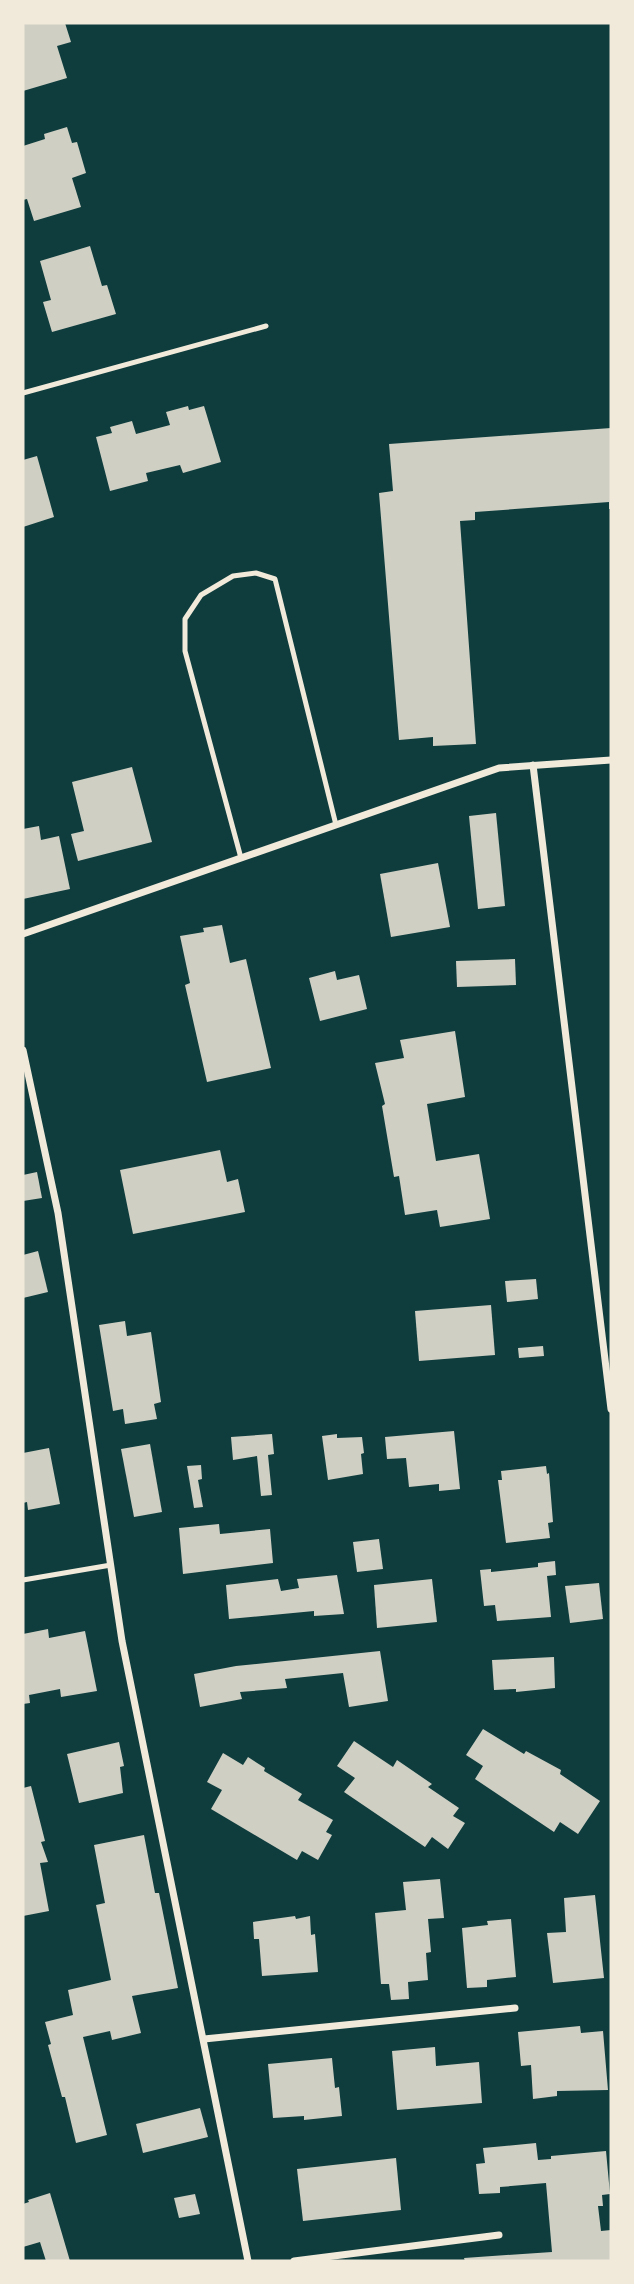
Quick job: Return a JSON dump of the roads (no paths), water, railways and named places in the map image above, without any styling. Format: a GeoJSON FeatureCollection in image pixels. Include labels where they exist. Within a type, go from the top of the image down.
{"type":"FeatureCollection","features":[{"type":"Feature","properties":{"kind":"street"},"geometry":{"type":"LineString","coordinates":[[23,934],[499,768],[611,760]]}},
{"type":"Feature","properties":{"kind":"street"},"geometry":{"type":"LineString","coordinates":[[533,765],[611,1409]]}},
{"type":"Feature","properties":{"kind":"street"},"geometry":{"type":"LineString","coordinates":[[23,1050],[58,1213],[122,1641],[248,2261]]}},
{"type":"Feature","properties":{"kind":"street"},"geometry":{"type":"LineString","coordinates":[[204,2039],[515,2008]]}},
{"type":"Feature","properties":{"kind":"street"},"geometry":{"type":"LineString","coordinates":[[294,2261],[499,2235]]}},
{"type":"Feature","properties":{"kind":"lane"},"geometry":{"type":"LineString","coordinates":[[23,393],[266,326]]}},
{"type":"Feature","properties":{"kind":"lane"},"geometry":{"type":"LineString","coordinates":[[241,858],[185,651],[185,619],[190,611],[201,595],[233,576],[256,573],[275,579],[336,825]]}},
{"type":"Feature","properties":{"kind":"lane"},"geometry":{"type":"LineString","coordinates":[[23,1580],[111,1565]]}}]}
